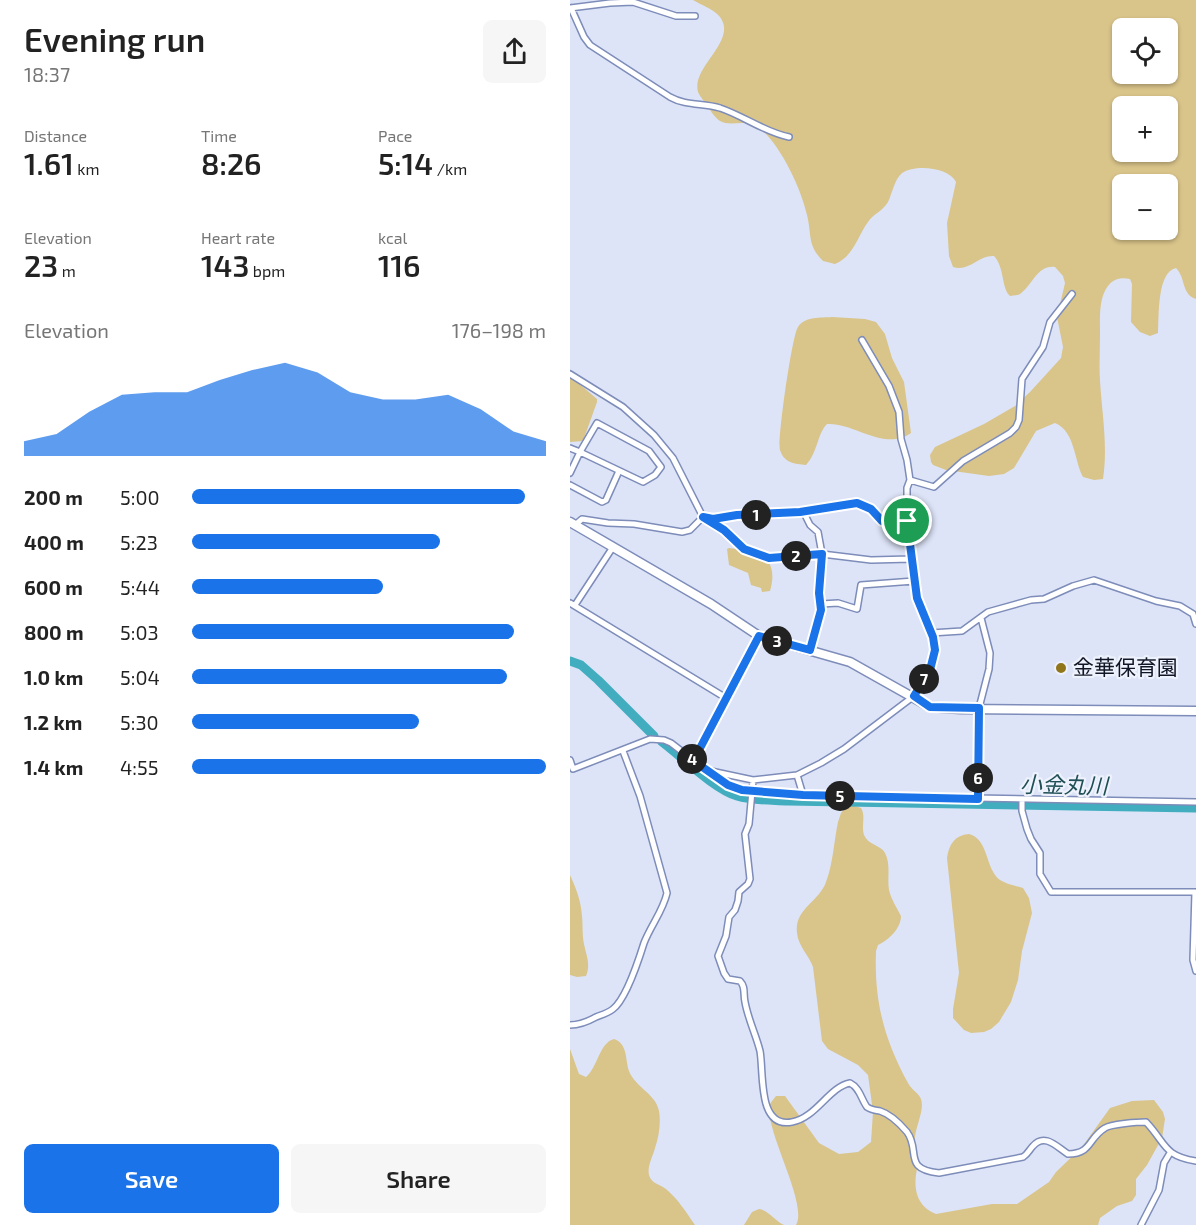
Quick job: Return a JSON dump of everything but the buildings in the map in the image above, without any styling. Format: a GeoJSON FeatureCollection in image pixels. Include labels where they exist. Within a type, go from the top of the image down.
{"type":"FeatureCollection","features":[{"type":"Feature","properties":{"kind":"main road"},"geometry":{"type":"LineString","coordinates":[[572,524],[711,604],[759,636],[850,662],[930,707],[1196,711]]}},
{"type":"Feature","properties":{"kind":"street"},"geometry":{"type":"LineString","coordinates":[[695,16],[676,16],[633,2],[571,8],[590,45],[677,101],[716,107],[766,130],[789,137]]}},
{"type":"Feature","properties":{"kind":"street"},"geometry":{"type":"LineString","coordinates":[[910,480],[934,487],[963,461],[1010,433],[1016,427],[1019,420],[1022,379],[1042,347],[1050,322],[1072,294]]}},
{"type":"Feature","properties":{"kind":"street"},"geometry":{"type":"LineString","coordinates":[[706,770],[753,780],[797,775],[844,750],[914,696],[930,670],[935,650],[932,633],[917,598],[914,581],[907,521],[907,488],[910,480],[902,440],[901,419],[895,400],[862,340]]}},
{"type":"Feature","properties":{"kind":"street"},"geometry":{"type":"LineString","coordinates":[[570,374],[623,407],[654,435],[673,458],[703,517],[724,530],[744,549],[769,558],[822,554],[871,560],[911,559]]}},
{"type":"Feature","properties":{"kind":"street"},"geometry":{"type":"LineString","coordinates":[[570,448],[580,452],[643,482],[655,475],[661,467],[649,451],[597,423],[580,452],[570,472]]}},
{"type":"Feature","properties":{"kind":"street"},"geometry":{"type":"LineString","coordinates":[[570,485],[602,502],[606,500],[619,471]]}},
{"type":"Feature","properties":{"kind":"street"},"geometry":{"type":"LineString","coordinates":[[703,517],[713,519],[737,515],[803,511],[857,503],[871,509],[887,523],[907,521]]}},
{"type":"Feature","properties":{"kind":"street"},"geometry":{"type":"LineString","coordinates":[[803,511],[810,525],[818,532],[822,554],[819,593],[821,604],[810,650]]}},
{"type":"Feature","properties":{"kind":"street"},"geometry":{"type":"LineString","coordinates":[[572,524],[582,519],[682,532],[690,530],[703,517]]}},
{"type":"Feature","properties":{"kind":"street"},"geometry":{"type":"LineString","coordinates":[[613,547],[572,604],[726,698]]}},
{"type":"Feature","properties":{"kind":"street"},"geometry":{"type":"LineString","coordinates":[[932,633],[962,631],[988,612],[1031,600],[1044,599],[1073,586],[1094,580],[1156,601],[1180,606],[1193,614],[1196,624]]}},
{"type":"Feature","properties":{"kind":"street"},"geometry":{"type":"LineString","coordinates":[[821,604],[838,603],[857,609],[861,585],[914,581]]}},
{"type":"Feature","properties":{"kind":"street"},"geometry":{"type":"LineString","coordinates":[[978,799],[979,708],[989,669],[990,653],[981,618]]}},
{"type":"Feature","properties":{"kind":"street"},"geometry":{"type":"LineString","coordinates":[[691,759],[698,752],[759,636]]}},
{"type":"Feature","properties":{"kind":"street"},"geometry":{"type":"LineString","coordinates":[[570,760],[572,770],[650,740],[664,740],[728,785],[752,791],[803,795],[1196,802]]}},
{"type":"Feature","properties":{"kind":"street"},"geometry":{"type":"LineString","coordinates":[[570,1025],[581,1025],[613,1009],[621,1000],[656,917],[664,905],[667,893],[640,796],[623,751]]}},
{"type":"Feature","properties":{"kind":"street"},"geometry":{"type":"LineString","coordinates":[[797,775],[803,795]]}},
{"type":"Feature","properties":{"kind":"street"},"geometry":{"type":"LineString","coordinates":[[753,780],[749,824],[745,834],[750,879],[748,884],[739,891],[738,902],[729,917],[726,936],[718,956],[728,979],[740,981],[744,986],[744,999],[761,1060],[766,1104],[772,1116],[781,1122],[801,1119],[816,1110],[839,1088],[850,1083],[862,1096],[867,1107],[888,1115],[908,1133],[912,1154],[921,1169],[939,1173],[1023,1157],[1035,1143],[1043,1140],[1056,1145],[1068,1154],[1076,1154],[1089,1146],[1100,1131],[1107,1126],[1140,1122],[1146,1122],[1170,1153],[1196,1161]]}},
{"type":"Feature","properties":{"kind":"street"},"geometry":{"type":"LineString","coordinates":[[1022,800],[1022,811],[1031,840],[1040,853],[1040,874],[1051,892],[1196,892],[1192,960],[1196,971]]}},
{"type":"Feature","properties":{"kind":"street"},"geometry":{"type":"LineString","coordinates":[[1141,1225],[1159,1190],[1164,1163],[1170,1153]]}},
{"type":"Feature","properties":{"kind":"shaded area"},"geometry":{"type":"Polygon","coordinates":[[[693,0],[1196,0],[1196,299],[1191,297],[1186,290],[1176,268],[1170,271],[1165,277],[1160,296],[1158,333],[1150,336],[1140,332],[1131,322],[1132,284],[1130,279],[1117,279],[1106,289],[1101,303],[1100,318],[1100,375],[1105,442],[1103,479],[1094,480],[1083,477],[1067,432],[1055,423],[1036,431],[1014,468],[1004,474],[989,476],[946,470],[933,465],[930,455],[935,447],[984,424],[1015,406],[1061,358],[1063,347],[1057,317],[1065,283],[1063,276],[1055,267],[1049,267],[1039,272],[1020,294],[1010,296],[1005,288],[1000,266],[994,256],[988,256],[964,267],[953,267],[949,256],[947,223],[956,182],[946,173],[931,168],[915,168],[902,173],[895,183],[888,202],[870,219],[847,256],[835,264],[823,261],[814,250],[800,194],[777,148],[763,131],[751,124],[720,121],[698,92],[701,73],[723,35],[724,26],[720,17],[711,9],[693,0]]]}},
{"type":"Feature","properties":{"kind":"shaded area"},"geometry":{"type":"Polygon","coordinates":[[[832,317],[876,322],[885,334],[892,358],[904,382],[911,433],[901,438],[880,438],[848,427],[827,424],[806,465],[794,463],[784,458],[780,450],[780,442],[795,334],[801,323],[805,321],[832,317]]]}},
{"type":"Feature","properties":{"kind":"shaded area"},"geometry":{"type":"Polygon","coordinates":[[[570,376],[597,399],[583,441],[570,442],[570,376]]]}},
{"type":"Feature","properties":{"kind":"shaded area"},"geometry":{"type":"Polygon","coordinates":[[[727,549],[768,561],[772,576],[770,591],[762,592],[761,588],[751,585],[748,573],[729,565],[727,549]]]}},
{"type":"Feature","properties":{"kind":"shaded area"},"geometry":{"type":"Polygon","coordinates":[[[849,804],[861,808],[864,835],[868,841],[885,853],[888,862],[889,890],[901,916],[894,933],[878,945],[876,951],[877,987],[882,1019],[893,1051],[908,1083],[922,1101],[915,1141],[916,1189],[920,1201],[929,1211],[936,1214],[992,1204],[1017,1204],[1049,1182],[1082,1147],[1110,1108],[1132,1101],[1154,1100],[1165,1119],[1162,1138],[1136,1179],[1136,1195],[1132,1201],[1117,1206],[1100,1218],[1098,1225],[796,1225],[797,1202],[770,1120],[769,1106],[776,1096],[785,1096],[819,1143],[839,1154],[858,1152],[871,1142],[873,1112],[868,1075],[858,1065],[828,1049],[822,1041],[813,967],[799,942],[797,933],[799,918],[823,889],[826,882],[838,822],[841,813],[849,804]]]}},
{"type":"Feature","properties":{"kind":"shaded area"},"geometry":{"type":"Polygon","coordinates":[[[969,834],[980,842],[995,875],[1000,880],[1023,888],[1029,898],[1032,913],[1011,1002],[999,1022],[991,1029],[971,1033],[964,1030],[953,1018],[959,973],[947,858],[949,848],[954,841],[960,836],[969,834]]]}},
{"type":"Feature","properties":{"kind":"shaded area"},"geometry":{"type":"Polygon","coordinates":[[[570,875],[581,910],[583,941],[588,964],[586,976],[570,975],[570,875]]]}},
{"type":"Feature","properties":{"kind":"shaded area"},"geometry":{"type":"Polygon","coordinates":[[[614,1039],[624,1048],[632,1077],[654,1100],[659,1111],[659,1129],[650,1161],[650,1178],[674,1197],[695,1225],[570,1225],[570,1049],[579,1074],[586,1077],[605,1045],[614,1039]]]}},
{"type":"Feature","properties":{"kind":"shaded area"},"geometry":{"type":"Polygon","coordinates":[[[759,1209],[784,1225],[744,1225],[752,1212],[759,1209]]]}},
{"type":"Feature","properties":{"kind":"waterway","name":"小金丸川"},"geometry":{"type":"LineString","coordinates":[[570,661],[581,665],[598,680],[654,736]]}},
{"type":"Feature","properties":{"kind":"waterway","name":"小金丸川"},"geometry":{"type":"LineString","coordinates":[[662,742],[718,787],[749,799],[1196,808]]}},
{"type":"Feature","properties":{"kind":"place","name":"金華保育園"},"geometry":{"type":"Point","coordinates":[1061,668]}},
{"type":"Feature","properties":{"kind":"route"},"geometry":{"type":"LineString","coordinates":[[857,503],[871,509],[887,523],[907,521],[917,598],[933,637],[935,650],[930,670],[914,696],[930,707],[979,708],[978,799],[803,795],[742,790],[716,778],[691,759],[698,752],[759,636],[810,650],[821,610],[819,593],[822,554],[769,558],[744,549],[724,530],[703,517],[713,519],[737,515],[800,512],[857,503]]}}]}
